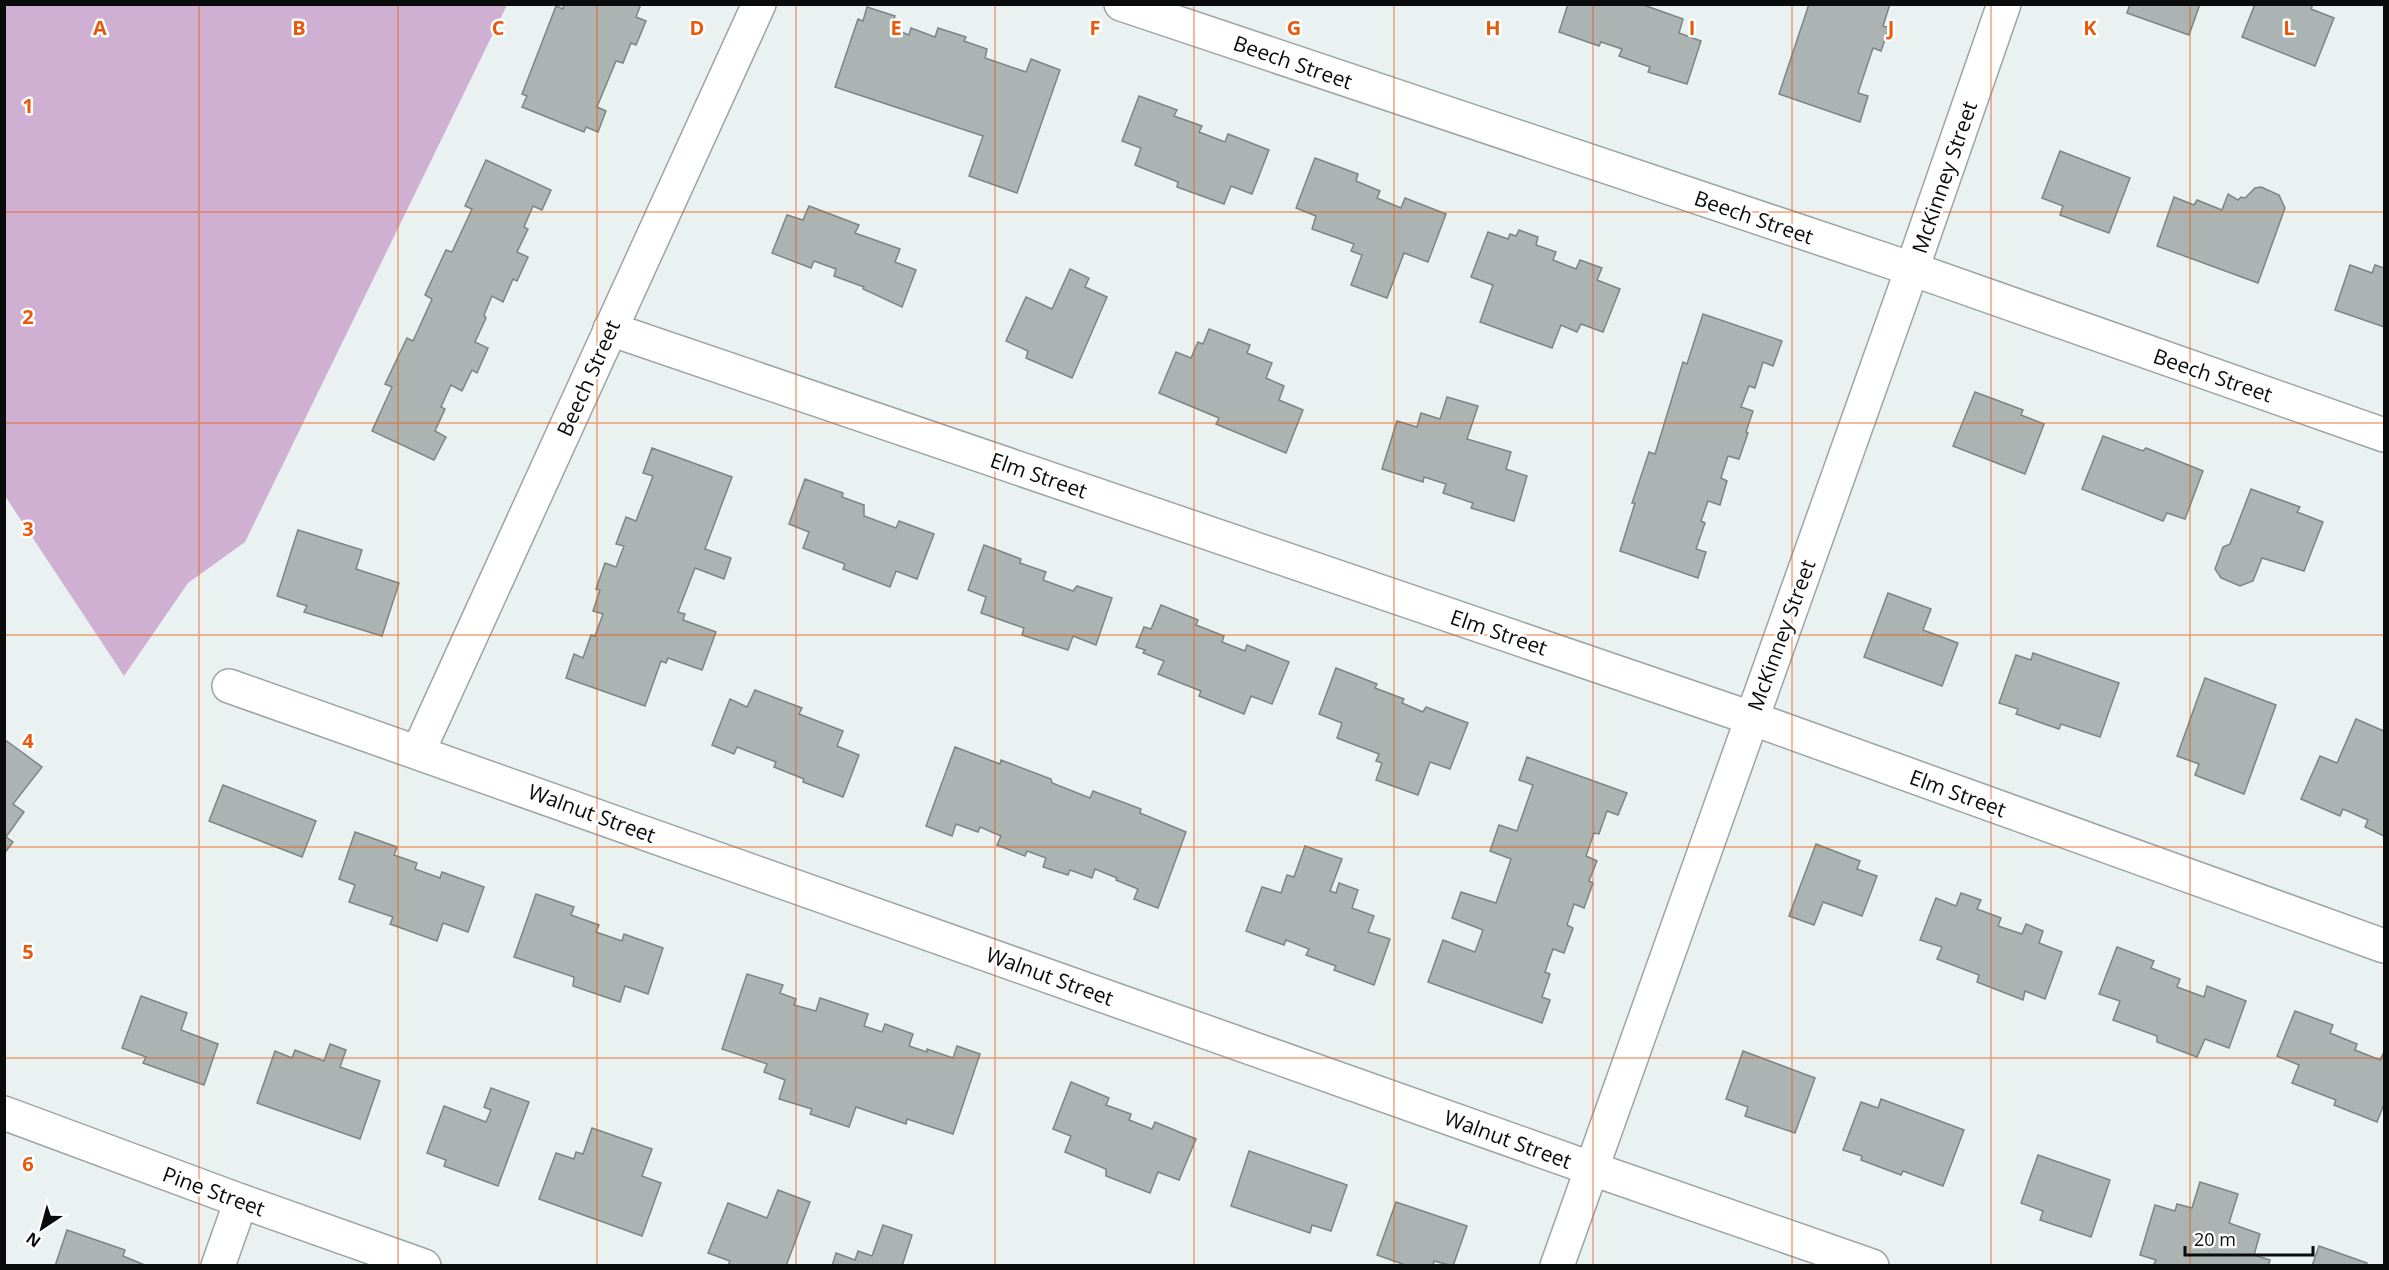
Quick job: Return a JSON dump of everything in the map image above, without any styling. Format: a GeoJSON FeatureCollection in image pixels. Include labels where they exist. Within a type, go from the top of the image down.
{"type":"FeatureCollection","features":[{"type":"Feature","properties":{"kind":"street","name":"Beech Street"},"geometry":{"type":"LineString","coordinates":[[418,752],[759,4]]}},
{"type":"Feature","properties":{"kind":"street","name":"Beech Street"},"geometry":{"type":"LineString","coordinates":[[1121,4],[1912,269],[2385,435]]}},
{"type":"Feature","properties":{"kind":"street","name":"McKinney Street"},"geometry":{"type":"LineString","coordinates":[[1557,1266],[2004,4]]}},
{"type":"Feature","properties":{"kind":"street","name":"Elm Street"},"geometry":{"type":"LineString","coordinates":[[610,329],[1751,718],[2385,945]]}},
{"type":"Feature","properties":{"kind":"street","name":"Walnut Street"},"geometry":{"type":"LineString","coordinates":[[229,686],[1872,1266]]}},
{"type":"Feature","properties":{"kind":"street","name":"Pine Street"},"geometry":{"type":"LineString","coordinates":[[4,1113],[424,1266]]}},
{"type":"Feature","properties":{"kind":"street"},"geometry":{"type":"LineString","coordinates":[[218,1266],[242,1201]]}},
{"type":"Feature","properties":{"kind":"shaded area"},"geometry":{"type":"Polygon","coordinates":[[[4,5],[507,5],[245,542],[188,583],[124,676],[5,496],[4,5]]]}},
{"type":"Feature","properties":{"kind":"building"},"geometry":{"type":"Polygon","coordinates":[[[564,4],[641,4],[636,17],[646,21],[636,45],[631,43],[623,63],[616,61],[597,107],[606,111],[598,132],[586,127],[584,132],[522,107],[527,96],[522,94],[556,6],[563,9],[564,4]]]}},
{"type":"Feature","properties":{"kind":"building"},"geometry":{"type":"Polygon","coordinates":[[[1568,4],[1641,4],[1683,19],[1679,33],[1701,41],[1687,84],[1648,72],[1650,67],[1619,56],[1622,49],[1601,42],[1599,46],[1559,32],[1568,4]]]}},
{"type":"Feature","properties":{"kind":"building"},"geometry":{"type":"Polygon","coordinates":[[[1809,4],[1890,4],[1883,26],[1889,28],[1881,51],[1873,48],[1858,93],[1868,96],[1860,122],[1779,94],[1809,4]]]}},
{"type":"Feature","properties":{"kind":"building"},"geometry":{"type":"Polygon","coordinates":[[[2130,4],[2200,4],[2189,35],[2127,13],[2130,4]]]}},
{"type":"Feature","properties":{"kind":"building"},"geometry":{"type":"Polygon","coordinates":[[[2255,4],[2313,4],[2311,9],[2334,18],[2315,66],[2242,37],[2255,4]]]}},
{"type":"Feature","properties":{"kind":"building"},"geometry":{"type":"Polygon","coordinates":[[[867,7],[895,16],[891,28],[909,35],[911,28],[935,37],[938,28],[966,37],[964,41],[987,49],[985,58],[1026,72],[1031,59],[1060,70],[1017,193],[969,176],[983,136],[835,87],[858,19],[863,21],[867,7]]]}},
{"type":"Feature","properties":{"kind":"building"},"geometry":{"type":"Polygon","coordinates":[[[1139,96],[1177,110],[1174,116],[1202,126],[1199,132],[1225,142],[1228,134],[1269,150],[1252,194],[1231,186],[1224,204],[1177,187],[1178,182],[1135,165],[1141,148],[1122,141],[1139,96]]]}},
{"type":"Feature","properties":{"kind":"building"},"geometry":{"type":"Polygon","coordinates":[[[2060,151],[2130,178],[2109,233],[2060,215],[2063,206],[2042,198],[2060,151]]]}},
{"type":"Feature","properties":{"kind":"building"},"geometry":{"type":"Polygon","coordinates":[[[1315,158],[1358,174],[1356,181],[1380,191],[1377,198],[1401,208],[1405,198],[1446,214],[1428,262],[1404,253],[1387,298],[1351,285],[1362,255],[1351,251],[1354,244],[1312,229],[1316,216],[1296,208],[1315,158]]]}},
{"type":"Feature","properties":{"kind":"building"},"geometry":{"type":"Polygon","coordinates":[[[486,160],[551,190],[542,210],[533,206],[524,227],[528,229],[517,252],[528,257],[517,281],[513,279],[503,302],[492,296],[484,315],[486,318],[475,342],[488,348],[477,373],[472,370],[462,391],[451,385],[441,407],[445,409],[435,431],[446,437],[434,460],[372,431],[392,387],[385,384],[407,338],[413,341],[432,299],[425,295],[446,250],[452,252],[472,209],[465,206],[486,160]]]}},
{"type":"Feature","properties":{"kind":"building"},"geometry":{"type":"Polygon","coordinates":[[[2261,187],[2279,195],[2285,208],[2258,283],[2157,246],[2174,197],[2194,205],[2197,200],[2222,210],[2228,194],[2238,200],[2241,197],[2245,198],[2255,188],[2261,187]]]}},
{"type":"Feature","properties":{"kind":"building"},"geometry":{"type":"Polygon","coordinates":[[[809,206],[859,225],[855,233],[900,249],[895,262],[916,270],[902,307],[863,289],[864,287],[834,276],[836,269],[814,261],[811,268],[772,253],[787,215],[803,220],[809,206]]]}},
{"type":"Feature","properties":{"kind":"building"},"geometry":{"type":"Polygon","coordinates":[[[1519,230],[1538,237],[1536,245],[1556,252],[1553,260],[1576,269],[1580,260],[1602,268],[1597,280],[1620,289],[1603,332],[1581,324],[1577,332],[1561,325],[1552,348],[1480,322],[1493,285],[1471,277],[1488,232],[1508,239],[1510,234],[1516,236],[1519,230]]]}},
{"type":"Feature","properties":{"kind":"building"},"geometry":{"type":"Polygon","coordinates":[[[2350,265],[2372,273],[2375,265],[2384,268],[2384,327],[2335,310],[2350,265]]]}},
{"type":"Feature","properties":{"kind":"building"},"geometry":{"type":"Polygon","coordinates":[[[1070,269],[1089,278],[1085,287],[1107,297],[1072,378],[1026,358],[1028,351],[1006,341],[1026,297],[1052,309],[1070,269]]]}},
{"type":"Feature","properties":{"kind":"building"},"geometry":{"type":"Polygon","coordinates":[[[1703,314],[1782,341],[1773,366],[1763,362],[1755,388],[1749,386],[1741,407],[1753,411],[1746,432],[1748,433],[1739,459],[1728,456],[1721,478],[1727,481],[1720,505],[1708,501],[1701,521],[1705,523],[1696,549],[1706,552],[1698,578],[1620,551],[1635,503],[1632,503],[1649,452],[1655,454],[1683,362],[1687,364],[1703,314]]]}},
{"type":"Feature","properties":{"kind":"building"},"geometry":{"type":"Polygon","coordinates":[[[1209,329],[1250,345],[1247,353],[1272,363],[1266,378],[1284,386],[1279,400],[1303,410],[1286,453],[1216,424],[1219,418],[1159,393],[1176,352],[1191,358],[1198,342],[1203,344],[1209,329]]]}},
{"type":"Feature","properties":{"kind":"building"},"geometry":{"type":"Polygon","coordinates":[[[1975,392],[2023,410],[2021,415],[2044,424],[2025,474],[1953,446],[1975,392]]]}},
{"type":"Feature","properties":{"kind":"building"},"geometry":{"type":"Polygon","coordinates":[[[1447,397],[1478,406],[1467,439],[1511,452],[1506,469],[1527,476],[1514,521],[1471,508],[1473,503],[1443,493],[1446,484],[1424,477],[1423,482],[1382,469],[1397,421],[1417,427],[1421,413],[1440,419],[1447,397]]]}},
{"type":"Feature","properties":{"kind":"building"},"geometry":{"type":"Polygon","coordinates":[[[2103,436],[2143,451],[2146,448],[2203,471],[2185,519],[2167,513],[2163,521],[2082,489],[2103,436]]]}},
{"type":"Feature","properties":{"kind":"building"},"geometry":{"type":"Polygon","coordinates":[[[652,448],[732,477],[705,549],[731,558],[724,579],[695,568],[678,612],[685,614],[683,620],[716,632],[702,670],[668,658],[666,663],[661,661],[645,706],[566,678],[574,654],[583,658],[591,635],[595,636],[603,614],[593,611],[600,590],[596,589],[605,563],[616,567],[624,546],[616,544],[626,517],[636,521],[653,476],[643,473],[652,448]]]}},
{"type":"Feature","properties":{"kind":"building"},"geometry":{"type":"Polygon","coordinates":[[[805,479],[843,493],[842,497],[864,505],[864,516],[896,528],[899,521],[934,534],[917,579],[896,571],[890,587],[843,569],[845,564],[803,548],[809,532],[789,524],[805,479]]]}},
{"type":"Feature","properties":{"kind":"building"},"geometry":{"type":"Polygon","coordinates":[[[2251,489],[2300,507],[2297,512],[2323,522],[2304,571],[2262,558],[2253,581],[2240,586],[2221,578],[2215,569],[2223,547],[2230,544],[2251,489]]]}},
{"type":"Feature","properties":{"kind":"building"},"geometry":{"type":"Polygon","coordinates":[[[298,530],[362,550],[356,569],[399,583],[382,636],[304,612],[307,606],[277,596],[298,530]]]}},
{"type":"Feature","properties":{"kind":"building"},"geometry":{"type":"Polygon","coordinates":[[[984,545],[1021,559],[1020,563],[1046,572],[1043,580],[1073,591],[1077,586],[1112,598],[1096,645],[1073,636],[1068,650],[1022,635],[1024,628],[981,613],[986,597],[968,590],[984,545]]]}},
{"type":"Feature","properties":{"kind":"building"},"geometry":{"type":"Polygon","coordinates":[[[1888,593],[1931,609],[1923,630],[1958,643],[1942,686],[1864,657],[1888,593]]]}},
{"type":"Feature","properties":{"kind":"building"},"geometry":{"type":"Polygon","coordinates":[[[1161,605],[1198,620],[1196,625],[1224,636],[1222,642],[1245,651],[1247,645],[1289,662],[1272,704],[1251,696],[1244,714],[1199,696],[1201,691],[1158,674],[1164,661],[1143,653],[1145,650],[1136,647],[1144,627],[1151,629],[1161,605]]]}},
{"type":"Feature","properties":{"kind":"building"},"geometry":{"type":"Polygon","coordinates":[[[2033,653],[2119,683],[2100,737],[2061,724],[2059,729],[2016,714],[2018,709],[1999,703],[2016,655],[2031,660],[2033,653]]]}},
{"type":"Feature","properties":{"kind":"building"},"geometry":{"type":"Polygon","coordinates":[[[1336,668],[1377,684],[1375,688],[1404,699],[1402,703],[1423,712],[1426,707],[1468,723],[1450,769],[1430,762],[1418,795],[1376,780],[1382,763],[1376,761],[1379,754],[1337,738],[1342,723],[1319,714],[1336,668]]]}},
{"type":"Feature","properties":{"kind":"building"},"geometry":{"type":"Polygon","coordinates":[[[2205,678],[2276,705],[2244,794],[2195,775],[2199,764],[2177,756],[2205,678]]]}},
{"type":"Feature","properties":{"kind":"building"},"geometry":{"type":"Polygon","coordinates":[[[755,690],[802,708],[799,714],[843,731],[837,746],[859,755],[843,797],[803,782],[804,779],[774,767],[776,762],[737,747],[734,754],[712,745],[730,699],[747,707],[755,690]]]}},
{"type":"Feature","properties":{"kind":"building"},"geometry":{"type":"Polygon","coordinates":[[[2356,719],[2384,731],[2384,836],[2365,827],[2368,820],[2343,809],[2340,816],[2301,799],[2320,756],[2337,763],[2356,719]]]}},
{"type":"Feature","properties":{"kind":"building"},"geometry":{"type":"Polygon","coordinates":[[[4,739],[42,767],[13,804],[24,812],[6,837],[13,842],[4,854],[4,739]]]}},
{"type":"Feature","properties":{"kind":"building"},"geometry":{"type":"Polygon","coordinates":[[[955,747],[1000,764],[1001,760],[1051,779],[1052,783],[1090,798],[1093,791],[1141,809],[1140,813],[1186,832],[1158,908],[1134,899],[1138,889],[1116,880],[1117,878],[1095,869],[1092,878],[1070,870],[1068,875],[1043,867],[1046,858],[1027,851],[1025,856],[997,845],[1001,836],[980,827],[978,832],[956,824],[952,836],[926,826],[955,747]]]}},
{"type":"Feature","properties":{"kind":"building"},"geometry":{"type":"Polygon","coordinates":[[[1527,757],[1627,793],[1618,815],[1607,811],[1599,834],[1594,833],[1586,856],[1597,861],[1589,881],[1593,883],[1584,908],[1574,904],[1567,925],[1573,928],[1564,953],[1553,949],[1545,972],[1550,974],[1542,997],[1550,1000],[1542,1023],[1428,982],[1443,940],[1475,952],[1483,930],[1452,918],[1461,892],[1496,903],[1511,859],[1490,851],[1499,825],[1517,831],[1533,785],[1519,780],[1527,757]]]}},
{"type":"Feature","properties":{"kind":"building"},"geometry":{"type":"Polygon","coordinates":[[[223,785],[316,821],[302,857],[209,821],[223,785]]]}},
{"type":"Feature","properties":{"kind":"building"},"geometry":{"type":"Polygon","coordinates":[[[355,832],[397,847],[394,855],[417,863],[415,869],[440,878],[442,872],[484,887],[468,932],[443,923],[437,941],[390,924],[393,917],[349,902],[355,885],[339,879],[355,832]]]}},
{"type":"Feature","properties":{"kind":"building"},"geometry":{"type":"Polygon","coordinates":[[[1816,844],[1860,861],[1857,869],[1877,876],[1862,916],[1823,902],[1814,925],[1789,916],[1816,844]]]}},
{"type":"Feature","properties":{"kind":"building"},"geometry":{"type":"Polygon","coordinates":[[[1305,846],[1342,859],[1330,891],[1336,893],[1339,883],[1358,890],[1352,908],[1374,916],[1368,932],[1390,939],[1374,985],[1334,970],[1336,966],[1306,955],[1309,949],[1286,940],[1284,945],[1246,931],[1262,887],[1281,893],[1287,875],[1294,877],[1305,846]]]}},
{"type":"Feature","properties":{"kind":"building"},"geometry":{"type":"Polygon","coordinates":[[[1961,893],[1981,900],[1977,909],[2001,918],[1998,926],[2022,934],[2026,924],[2043,931],[2039,943],[2062,952],[2045,999],[2025,991],[2023,1000],[1977,982],[1979,975],[1937,959],[1942,947],[1920,940],[1936,898],[1956,906],[1961,893]]]}},
{"type":"Feature","properties":{"kind":"building"},"geometry":{"type":"Polygon","coordinates":[[[536,894],[574,907],[571,915],[599,925],[596,932],[622,941],[624,934],[663,948],[648,994],[625,986],[620,1002],[573,986],[574,977],[514,957],[536,894]]]}},
{"type":"Feature","properties":{"kind":"building"},"geometry":{"type":"Polygon","coordinates":[[[2117,947],[2154,961],[2151,968],[2180,979],[2177,987],[2204,997],[2207,986],[2246,1001],[2229,1048],[2205,1039],[2197,1057],[2157,1042],[2157,1036],[2113,1020],[2120,1001],[2099,994],[2117,947]]]}},
{"type":"Feature","properties":{"kind":"building"},"geometry":{"type":"Polygon","coordinates":[[[747,974],[783,985],[780,993],[796,999],[794,1005],[816,1011],[820,998],[868,1014],[864,1026],[882,1032],[885,1024],[913,1034],[909,1046],[927,1052],[927,1049],[953,1058],[957,1046],[980,1054],[953,1134],[907,1119],[906,1124],[856,1107],[849,1127],[810,1114],[812,1109],[779,1099],[785,1080],[764,1072],[767,1064],[722,1049],[747,974]]]}},
{"type":"Feature","properties":{"kind":"building"},"geometry":{"type":"Polygon","coordinates":[[[141,996],[187,1013],[181,1030],[218,1044],[204,1085],[143,1063],[146,1057],[122,1048],[141,996]]]}},
{"type":"Feature","properties":{"kind":"building"},"geometry":{"type":"Polygon","coordinates":[[[2295,1011],[2333,1025],[2330,1033],[2357,1044],[2355,1050],[2380,1060],[2384,1052],[2384,1104],[2377,1122],[2334,1105],[2336,1100],[2292,1083],[2299,1065],[2277,1056],[2295,1011]]]}},
{"type":"Feature","properties":{"kind":"building"},"geometry":{"type":"Polygon","coordinates":[[[330,1044],[346,1050],[340,1067],[380,1081],[360,1139],[257,1103],[275,1051],[292,1058],[295,1050],[324,1061],[330,1044]]]}},
{"type":"Feature","properties":{"kind":"building"},"geometry":{"type":"Polygon","coordinates":[[[1743,1051],[1815,1078],[1795,1133],[1745,1116],[1748,1107],[1726,1099],[1743,1051]]]}},
{"type":"Feature","properties":{"kind":"building"},"geometry":{"type":"Polygon","coordinates":[[[1071,1082],[1109,1098],[1106,1105],[1131,1114],[1129,1120],[1152,1129],[1155,1122],[1196,1139],[1179,1180],[1158,1172],[1150,1193],[1106,1176],[1106,1169],[1065,1152],[1071,1136],[1053,1129],[1071,1082]]]}},
{"type":"Feature","properties":{"kind":"building"},"geometry":{"type":"Polygon","coordinates":[[[491,1088],[529,1102],[498,1186],[444,1166],[446,1160],[427,1153],[444,1106],[486,1122],[491,1110],[484,1107],[491,1088]]]}},
{"type":"Feature","properties":{"kind":"building"},"geometry":{"type":"Polygon","coordinates":[[[1881,1099],[1964,1130],[1943,1186],[1903,1171],[1901,1175],[1861,1160],[1862,1156],[1843,1150],[1861,1102],[1878,1108],[1881,1099]]]}},
{"type":"Feature","properties":{"kind":"building"},"geometry":{"type":"Polygon","coordinates":[[[592,1128],[652,1149],[642,1176],[661,1183],[642,1236],[539,1199],[556,1153],[574,1159],[576,1152],[583,1154],[592,1128]]]}},
{"type":"Feature","properties":{"kind":"building"},"geometry":{"type":"Polygon","coordinates":[[[1249,1151],[1347,1185],[1331,1231],[1312,1225],[1310,1233],[1231,1206],[1249,1151]]]}},
{"type":"Feature","properties":{"kind":"building"},"geometry":{"type":"Polygon","coordinates":[[[2038,1155],[2110,1180],[2091,1237],[2040,1220],[2043,1211],[2021,1203],[2038,1155]]]}},
{"type":"Feature","properties":{"kind":"building"},"geometry":{"type":"Polygon","coordinates":[[[2200,1182],[2238,1194],[2229,1223],[2260,1234],[2254,1255],[2270,1260],[2268,1266],[2159,1266],[2154,1264],[2156,1260],[2140,1255],[2155,1205],[2175,1211],[2177,1204],[2192,1208],[2200,1182]]]}},
{"type":"Feature","properties":{"kind":"building"},"geometry":{"type":"Polygon","coordinates":[[[778,1190],[810,1202],[786,1266],[728,1266],[730,1261],[708,1253],[728,1203],[767,1218],[778,1190]]]}},
{"type":"Feature","properties":{"kind":"building"},"geometry":{"type":"Polygon","coordinates":[[[1396,1202],[1467,1226],[1453,1266],[1434,1261],[1433,1266],[1408,1266],[1377,1255],[1396,1202]]]}},
{"type":"Feature","properties":{"kind":"building"},"geometry":{"type":"Polygon","coordinates":[[[883,1225],[912,1235],[902,1266],[832,1266],[836,1253],[855,1260],[858,1251],[872,1256],[883,1225]]]}},
{"type":"Feature","properties":{"kind":"building"},"geometry":{"type":"Polygon","coordinates":[[[67,1230],[125,1250],[123,1256],[147,1266],[55,1266],[67,1230]]]}},
{"type":"Feature","properties":{"kind":"building"},"geometry":{"type":"Polygon","coordinates":[[[2319,1246],[2367,1263],[2366,1266],[2312,1266],[2319,1246]]]}}]}
